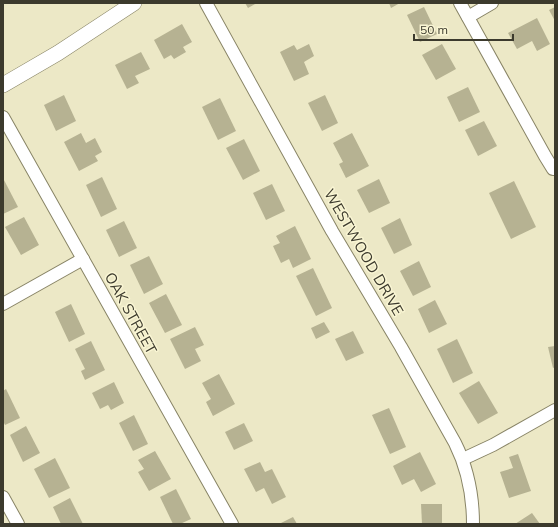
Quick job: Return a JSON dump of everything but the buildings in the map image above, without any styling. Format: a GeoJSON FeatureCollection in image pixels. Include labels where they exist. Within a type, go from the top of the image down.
{"type":"FeatureCollection","features":[{"type":"Feature","properties":{"kind":"street"},"geometry":{"type":"LineString","coordinates":[[3,85],[78,41],[134,3]]}},
{"type":"Feature","properties":{"kind":"street","name":"WESTWOOD DRIVE"},"geometry":{"type":"LineString","coordinates":[[206,3],[332,231],[463,459],[469,479],[473,524]]}},
{"type":"Feature","properties":{"kind":"street"},"geometry":{"type":"LineString","coordinates":[[460,3],[543,152],[555,169]]}},
{"type":"Feature","properties":{"kind":"street"},"geometry":{"type":"LineString","coordinates":[[468,17],[492,3]]}},
{"type":"Feature","properties":{"kind":"street","name":"OAK STREET"},"geometry":{"type":"LineString","coordinates":[[3,117],[232,524]]}},
{"type":"Feature","properties":{"kind":"street"},"geometry":{"type":"LineString","coordinates":[[3,304],[83,259]]}},
{"type":"Feature","properties":{"kind":"street"},"geometry":{"type":"LineString","coordinates":[[463,459],[493,445],[555,410]]}},
{"type":"Feature","properties":{"kind":"street"},"geometry":{"type":"LineString","coordinates":[[3,497],[18,524]]}}]}
